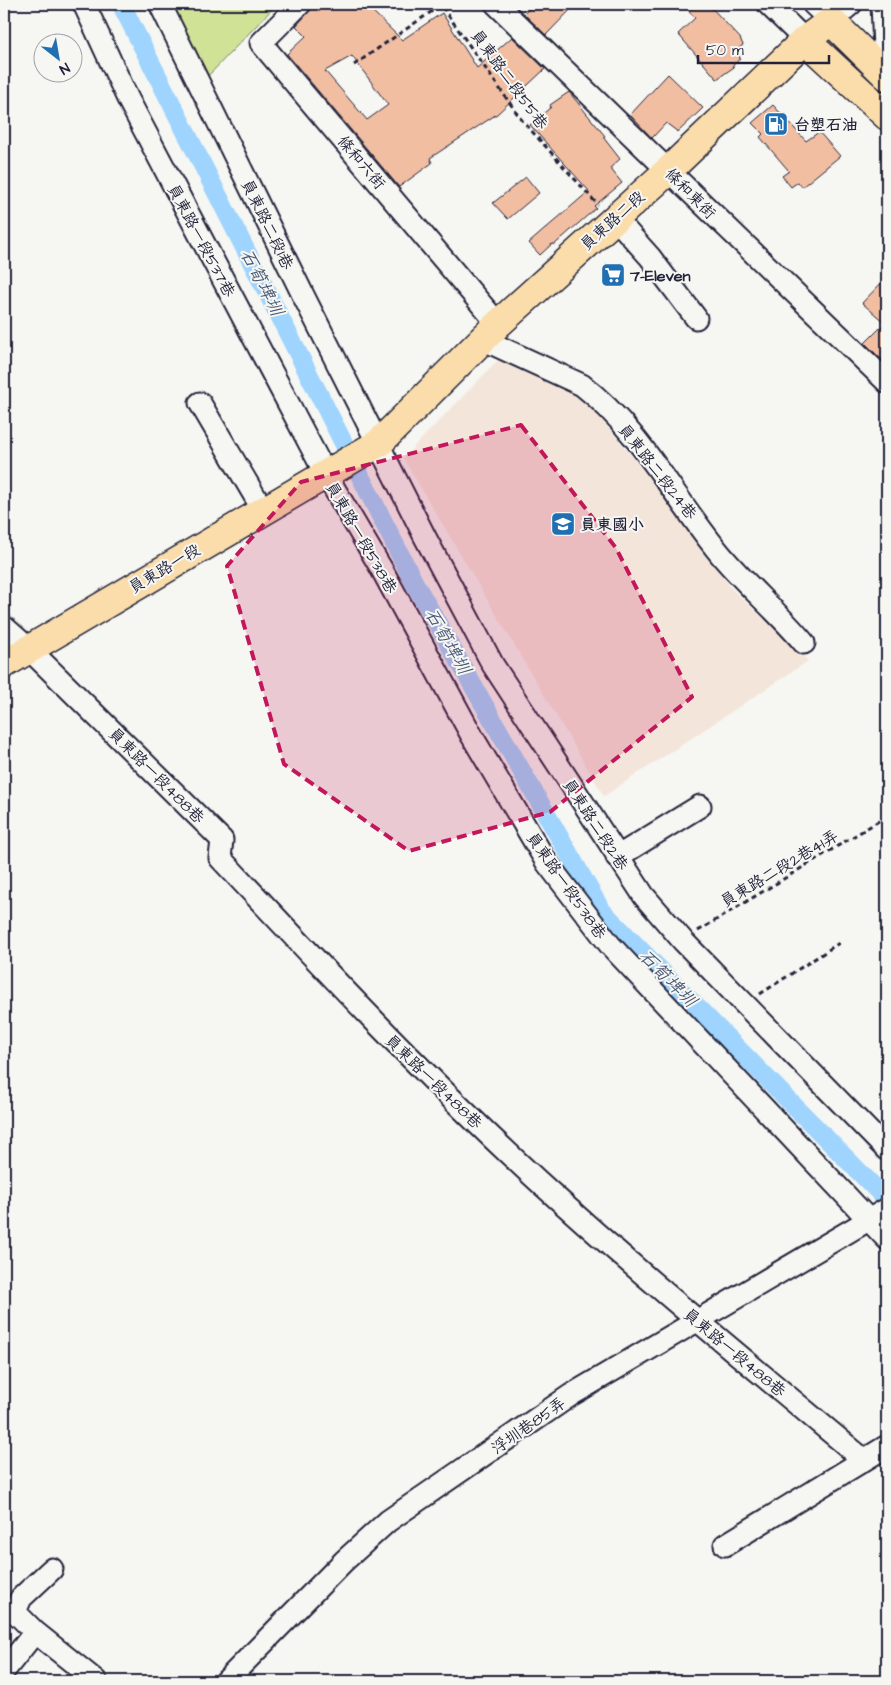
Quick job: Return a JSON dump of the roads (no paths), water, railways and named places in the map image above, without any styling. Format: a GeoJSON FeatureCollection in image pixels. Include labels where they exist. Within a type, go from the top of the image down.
{"type":"FeatureCollection","features":[{"type":"Feature","properties":{"kind":"main road","name":"員東路二段"},"geometry":{"type":"LineString","coordinates":[[325,473],[379,443],[490,331],[668,170],[805,40],[831,10]]}},
{"type":"Feature","properties":{"kind":"main road"},"geometry":{"type":"LineString","coordinates":[[831,10],[887,76]]}},
{"type":"Feature","properties":{"kind":"main road"},"geometry":{"type":"LineString","coordinates":[[805,40],[887,116]]}},
{"type":"Feature","properties":{"kind":"main road","name":"員東路一段"},"geometry":{"type":"LineString","coordinates":[[4,664],[325,473]]}},
{"type":"Feature","properties":{"kind":"street","name":"員東路一段537巷"},"geometry":{"type":"LineString","coordinates":[[84,4],[128,99],[325,473]]}},
{"type":"Feature","properties":{"kind":"street","name":"員東路二段1巷"},"geometry":{"type":"LineString","coordinates":[[160,4],[379,443]]}},
{"type":"Feature","properties":{"kind":"street","name":"條和六街"},"geometry":{"type":"LineString","coordinates":[[300,4],[261,43],[490,331]]}},
{"type":"Feature","properties":{"kind":"street","name":"條和東街"},"geometry":{"type":"LineString","coordinates":[[496,4],[887,382]]}},
{"type":"Feature","properties":{"kind":"street"},"geometry":{"type":"LineString","coordinates":[[768,4],[805,40]]}},
{"type":"Feature","properties":{"kind":"street"},"geometry":{"type":"LineString","coordinates":[[882,4],[884,48],[887,57]]}},
{"type":"Feature","properties":{"kind":"street"},"geometry":{"type":"LineString","coordinates":[[615,218],[650,257],[696,318]]}},
{"type":"Feature","properties":{"kind":"street","name":"員東路二段24巷"},"geometry":{"type":"LineString","coordinates":[[490,331],[582,385],[593,394],[637,439],[722,555],[804,644]]}},
{"type":"Feature","properties":{"kind":"street"},"geometry":{"type":"LineString","coordinates":[[200,403],[263,510]]}},
{"type":"Feature","properties":{"kind":"street","name":"員東路二段2巷"},"geometry":{"type":"LineString","coordinates":[[379,443],[425,537],[492,665],[644,896],[684,942],[743,1004],[887,1150]]}},
{"type":"Feature","properties":{"kind":"street","name":"員東路一段538巷"},"geometry":{"type":"LineString","coordinates":[[325,473],[381,568],[472,736],[548,863],[610,945],[887,1239]]}},
{"type":"Feature","properties":{"kind":"street"},"geometry":{"type":"LineString","coordinates":[[4,627],[29,649]]}},
{"type":"Feature","properties":{"kind":"street","name":"員東路一段488巷"},"geometry":{"type":"LineString","coordinates":[[29,649],[222,840],[220,858],[394,1042],[537,1180],[698,1321],[864,1460]]}},
{"type":"Feature","properties":{"kind":"street"},"geometry":{"type":"LineString","coordinates":[[617,857],[700,806]]}},
{"type":"Feature","properties":{"kind":"street","name":"浮圳巷85弄"},"geometry":{"type":"LineString","coordinates":[[226,1681],[344,1561],[388,1521],[571,1395],[887,1209]]}},
{"type":"Feature","properties":{"kind":"street"},"geometry":{"type":"LineString","coordinates":[[725,1545],[887,1446]]}},
{"type":"Feature","properties":{"kind":"street"},"geometry":{"type":"LineString","coordinates":[[52,1569],[21,1598],[15,1612],[35,1632],[96,1681]]}},
{"type":"Feature","properties":{"kind":"street"},"geometry":{"type":"LineString","coordinates":[[4,1671],[35,1632]]}},
{"type":"Feature","properties":{"kind":"waterway","name":"石筍埤圳"},"geometry":{"type":"LineString","coordinates":[[121,4],[415,584],[601,910],[887,1200]]}},
{"type":"Feature","properties":{"kind":"place","name":"台塑石油"},"geometry":{"type":"Point","coordinates":[776,124]}},
{"type":"Feature","properties":{"kind":"place","name":"7-Eleven"},"geometry":{"type":"Point","coordinates":[613,275]}},
{"type":"Feature","properties":{"kind":"place","name":"員東國小"},"geometry":{"type":"Point","coordinates":[563,524]}}]}
